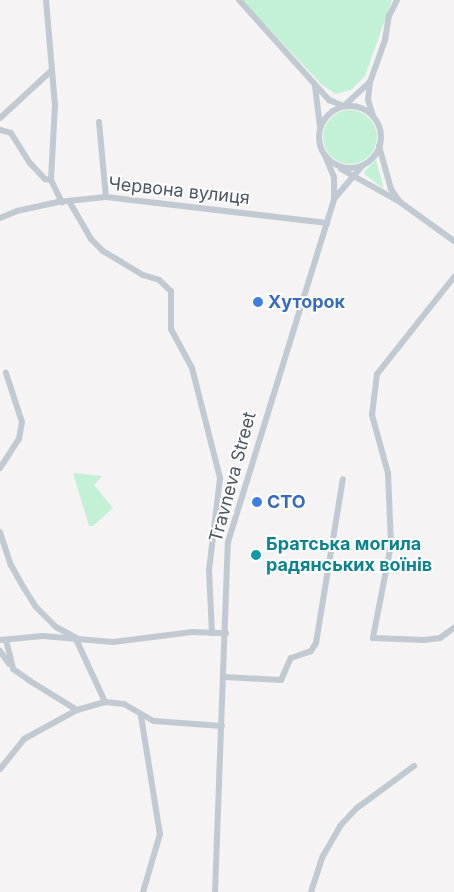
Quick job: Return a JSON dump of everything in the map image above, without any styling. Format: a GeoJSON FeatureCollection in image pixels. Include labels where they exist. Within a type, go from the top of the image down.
{"type":"FeatureCollection","features":[{"type":"Feature","properties":{"kind":"street"},"geometry":{"type":"LineString","coordinates":[[46,0],[55,104],[51,180],[62,203]]}},
{"type":"Feature","properties":{"kind":"street"},"geometry":{"type":"LineString","coordinates":[[239,0],[329,100],[344,106],[359,107],[373,117]]}},
{"type":"Feature","properties":{"kind":"street"},"geometry":{"type":"LineString","coordinates":[[397,0],[389,16],[385,40],[370,82],[368,100],[381,136],[380,146],[391,189],[400,202]]}},
{"type":"Feature","properties":{"kind":"street"},"geometry":{"type":"LineString","coordinates":[[0,118],[52,71]]}},
{"type":"Feature","properties":{"kind":"street"},"geometry":{"type":"LineString","coordinates":[[320,127],[328,114],[344,106],[370,82]]}},
{"type":"Feature","properties":{"kind":"street"},"geometry":{"type":"LineString","coordinates":[[315,86],[320,127],[319,141],[334,177],[334,200]]}},
{"type":"Feature","properties":{"kind":"street"},"geometry":{"type":"LineString","coordinates":[[99,122],[106,197]]}},
{"type":"Feature","properties":{"kind":"street"},"geometry":{"type":"LineString","coordinates":[[0,130],[11,133],[30,163],[45,179],[51,180]]}},
{"type":"Feature","properties":{"kind":"street"},"geometry":{"type":"LineString","coordinates":[[334,200],[353,176],[374,156],[380,146]]}},
{"type":"Feature","properties":{"kind":"street"},"geometry":{"type":"LineString","coordinates":[[326,158],[353,176],[400,202],[453,238]]}},
{"type":"Feature","properties":{"kind":"street"},"geometry":{"type":"LineString","coordinates":[[336,165],[350,168],[363,166]]}},
{"type":"Feature","properties":{"kind":"street","name":"Червона вулиця"},"geometry":{"type":"LineString","coordinates":[[0,218],[18,211],[69,201],[106,197],[326,223]]}},
{"type":"Feature","properties":{"kind":"street","name":"Travneva Street"},"geometry":{"type":"LineString","coordinates":[[216,892],[228,542],[334,200]]}},
{"type":"Feature","properties":{"kind":"street"},"geometry":{"type":"LineString","coordinates":[[69,201],[91,239],[103,251],[143,275],[158,280],[170,291],[171,329],[192,368],[220,478],[209,570],[212,632]]}},
{"type":"Feature","properties":{"kind":"street"},"geometry":{"type":"LineString","coordinates":[[454,277],[377,374],[372,415],[388,473],[391,546],[373,638],[424,640],[440,638],[454,628]]}},
{"type":"Feature","properties":{"kind":"street"},"geometry":{"type":"LineString","coordinates":[[0,468],[19,439],[22,422],[6,373]]}},
{"type":"Feature","properties":{"kind":"street"},"geometry":{"type":"LineString","coordinates":[[224,677],[281,680],[291,658],[311,651],[316,643],[343,479]]}},
{"type":"Feature","properties":{"kind":"street"},"geometry":{"type":"LineString","coordinates":[[0,532],[11,564],[36,607],[56,627],[75,637],[105,702]]}},
{"type":"Feature","properties":{"kind":"street"},"geometry":{"type":"LineString","coordinates":[[13,669],[3,640],[75,637],[113,642],[212,632],[226,633]]}},
{"type":"Feature","properties":{"kind":"street"},"geometry":{"type":"LineString","coordinates":[[2,654],[13,669],[77,710]]}},
{"type":"Feature","properties":{"kind":"street"},"geometry":{"type":"LineString","coordinates":[[0,665],[2,654]]}},
{"type":"Feature","properties":{"kind":"street"},"geometry":{"type":"LineString","coordinates":[[0,769],[24,739],[77,710],[105,702],[124,704],[141,716],[185,726],[222,726]]}},
{"type":"Feature","properties":{"kind":"street"},"geometry":{"type":"LineString","coordinates":[[141,716],[160,834],[142,892]]}},
{"type":"Feature","properties":{"kind":"street"},"geometry":{"type":"LineString","coordinates":[[311,892],[323,856],[340,826],[357,808],[414,766]]}},
{"type":"Feature","properties":{"kind":"green space"},"geometry":{"type":"Polygon","coordinates":[[[242,0],[392,0],[365,76],[351,90],[336,94],[322,85],[242,0]]]}},
{"type":"Feature","properties":{"kind":"green space"},"geometry":{"type":"Polygon","coordinates":[[[345,110],[355,110],[365,114],[373,122],[377,137],[373,152],[365,160],[355,164],[345,164],[335,160],[327,152],[323,142],[323,132],[327,122],[335,114],[345,110]]]}},
{"type":"Feature","properties":{"kind":"green space"},"geometry":{"type":"Polygon","coordinates":[[[376,160],[384,189],[363,173],[376,160]]]}},
{"type":"Feature","properties":{"kind":"green space"},"geometry":{"type":"Polygon","coordinates":[[[73,473],[102,476],[94,485],[113,508],[93,526],[89,526],[73,473]]]}},
{"type":"Feature","properties":{"kind":"place","name":"Хуторок"},"geometry":{"type":"Point","coordinates":[258,302]}},
{"type":"Feature","properties":{"kind":"place","name":"СТО"},"geometry":{"type":"Point","coordinates":[257,502]}},
{"type":"Feature","properties":{"kind":"place","name":"Братська могила радянських воїнів"},"geometry":{"type":"Point","coordinates":[256,555]}}]}
